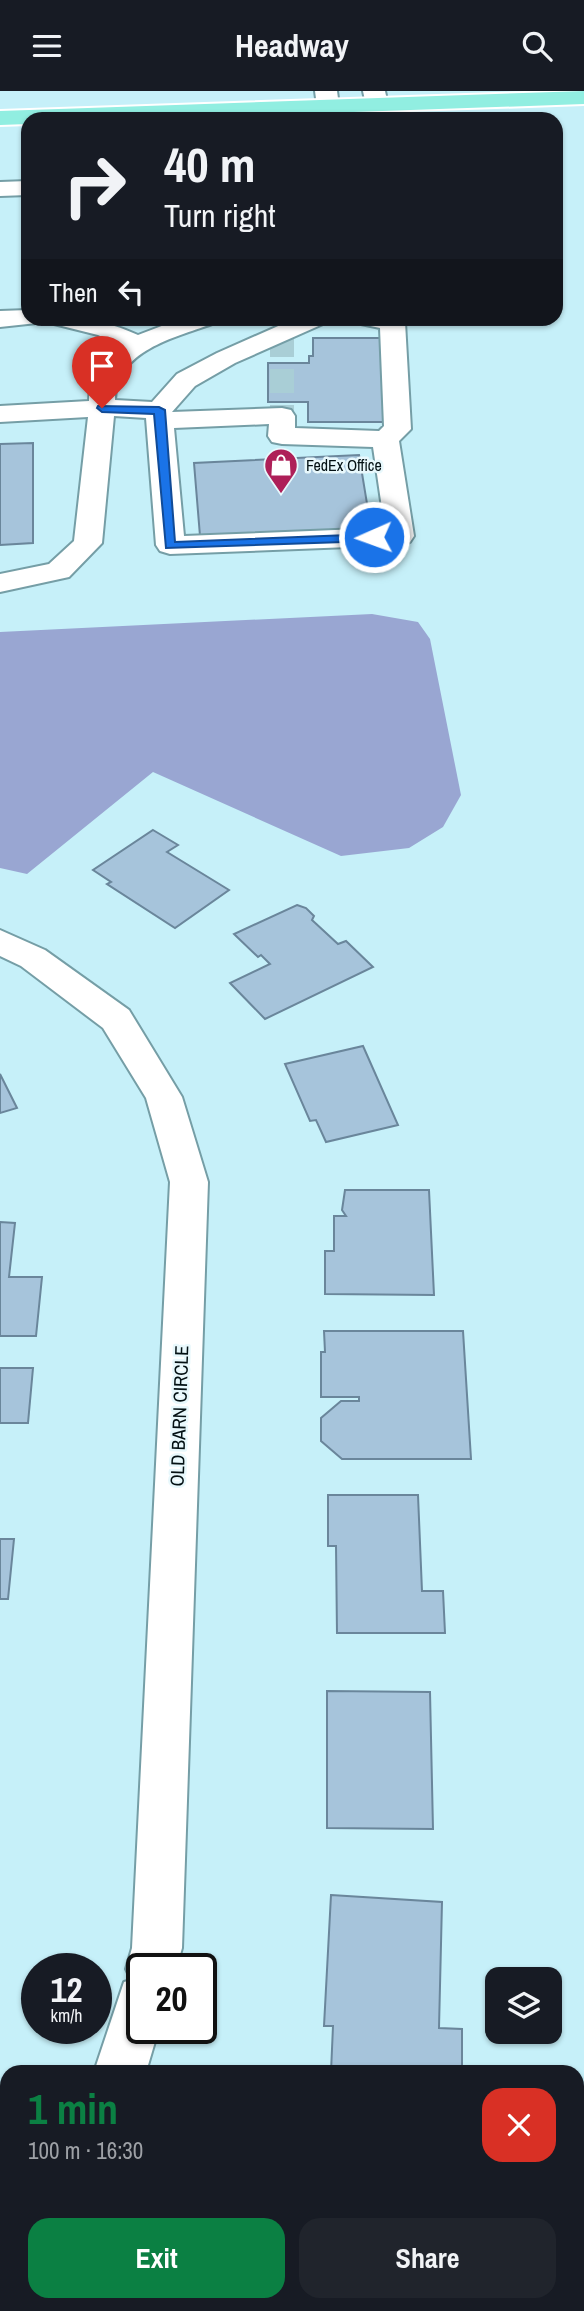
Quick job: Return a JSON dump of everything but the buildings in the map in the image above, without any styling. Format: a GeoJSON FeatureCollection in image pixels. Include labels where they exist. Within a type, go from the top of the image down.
{"type":"FeatureCollection","features":[{"type":"Feature","properties":{"kind":"main road"},"geometry":{"type":"LineString","coordinates":[[152,112],[584,97]]}},
{"type":"Feature","properties":{"kind":"main road"},"geometry":{"type":"LineString","coordinates":[[0,118],[21,117]]}},
{"type":"Feature","properties":{"kind":"street"},"geometry":{"type":"LineString","coordinates":[[0,189],[21,188]]}},
{"type":"Feature","properties":{"kind":"street"},"geometry":{"type":"LineString","coordinates":[[0,319],[21,318]]}},
{"type":"Feature","properties":{"kind":"street"},"geometry":{"type":"LineString","coordinates":[[91,326],[138,344]]}},
{"type":"Feature","properties":{"kind":"street"},"geometry":{"type":"LineString","coordinates":[[0,583],[59,571],[88,543],[103,387],[112,365],[138,344],[185,326]]}},
{"type":"Feature","properties":{"kind":"street"},"geometry":{"type":"LineString","coordinates":[[298,326],[226,358],[186,380],[160,415],[170,545],[400,536],[385,439]]}},
{"type":"Feature","properties":{"kind":"street"},"geometry":{"type":"LineString","coordinates":[[0,414],[102,408],[160,415],[282,416],[282,436],[385,439],[398,429],[392,326]]}},
{"type":"Feature","properties":{"kind":"street","name":"OLD BARN CIRCLE"},"geometry":{"type":"LineString","coordinates":[[0,942],[33,958],[116,1019],[164,1097],[189,1182],[156,1953]]}},
{"type":"Feature","properties":{"kind":"street"},"geometry":{"type":"LineString","coordinates":[[122,2065],[129,2044]]}},
{"type":"Feature","properties":{"kind":"water"},"geometry":{"type":"Polygon","coordinates":[[[372,614],[418,622],[430,639],[461,795],[443,827],[409,848],[341,856],[153,772],[27,874],[0,868],[0,632],[372,614]]]}},
{"type":"Feature","properties":{"kind":"tunnel"},"geometry":{"type":"LineString","coordinates":[[282,333],[282,416]]}},
{"type":"Feature","properties":{"kind":"place","name":"FedEx Office"},"geometry":{"type":"Point","coordinates":[281,495]}},
{"type":"Feature","properties":{"kind":"route"},"geometry":{"type":"LineString","coordinates":[[102,408],[159,410],[170,545],[374,537]]}}]}
